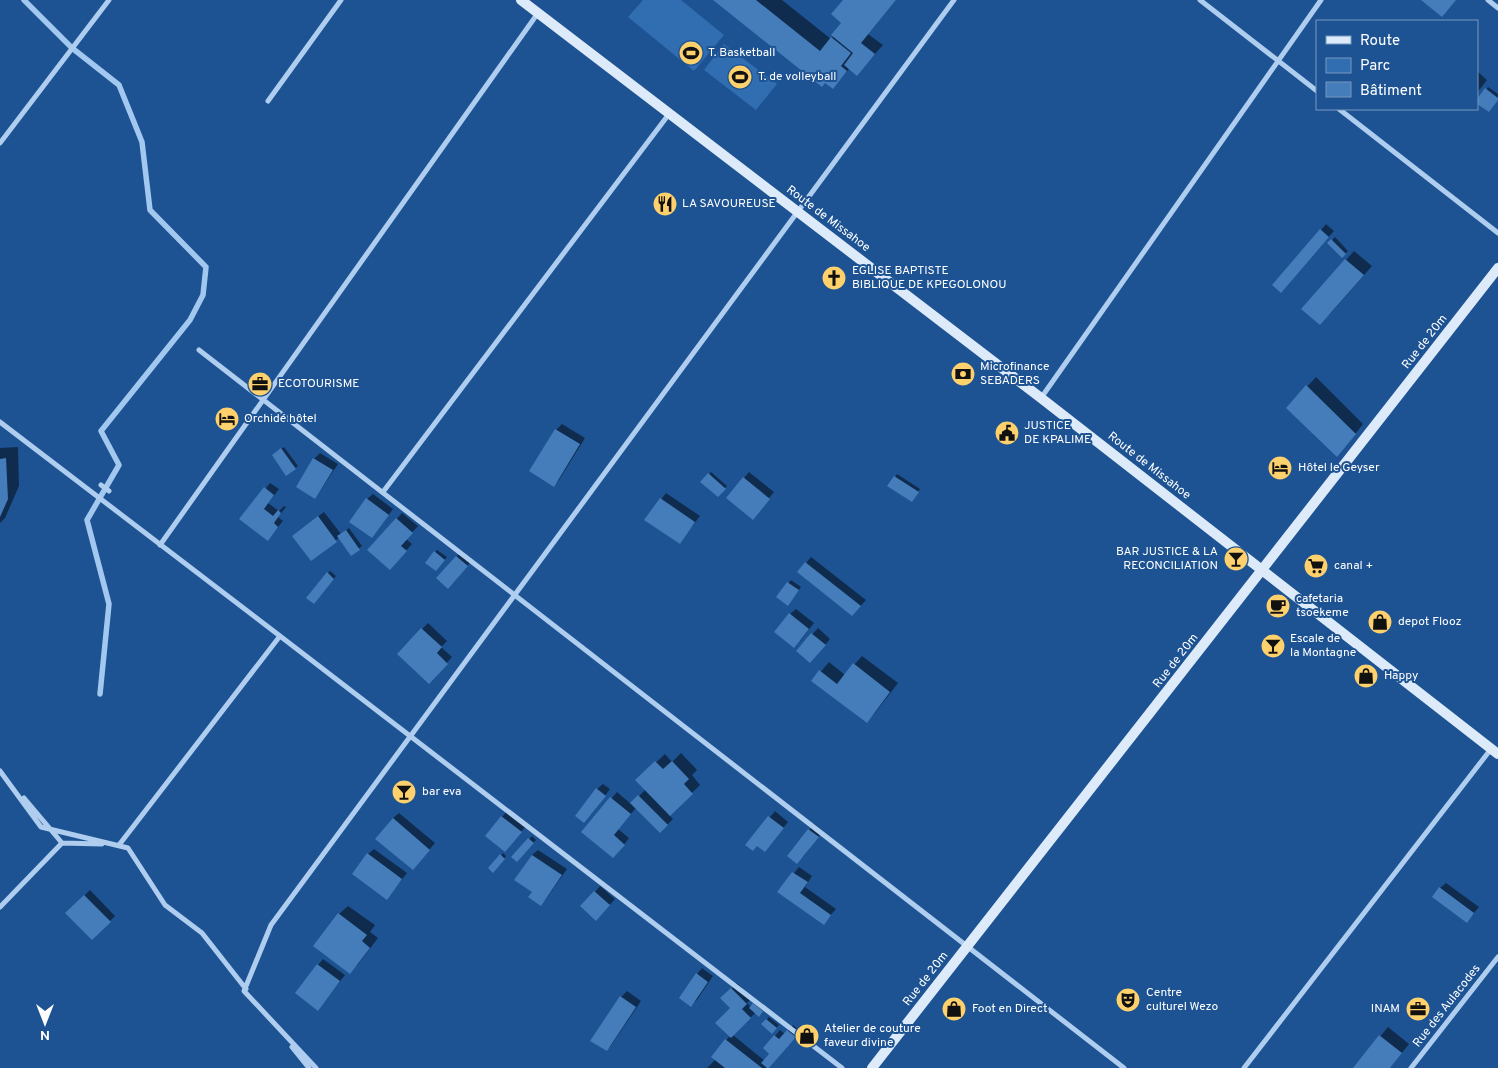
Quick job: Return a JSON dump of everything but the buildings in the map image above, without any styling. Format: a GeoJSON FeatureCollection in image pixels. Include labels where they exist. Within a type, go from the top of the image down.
{"type":"FeatureCollection","features":[{"type":"Feature","properties":{"kind":"main road","name":"Route de Missahoe"},"geometry":{"type":"LineString","coordinates":[[521,0],[1041,398],[1495,751]]}},
{"type":"Feature","properties":{"kind":"main road","name":"Rue de 20m"},"geometry":{"type":"LineString","coordinates":[[872,1068],[1498,268]]}},
{"type":"Feature","properties":{"kind":"street"},"geometry":{"type":"LineString","coordinates":[[0,143],[109,0]]}},
{"type":"Feature","properties":{"kind":"street"},"geometry":{"type":"LineString","coordinates":[[268,101],[341,0]]}},
{"type":"Feature","properties":{"kind":"street"},"geometry":{"type":"LineString","coordinates":[[316,1068],[244,991],[271,925],[954,0]]}},
{"type":"Feature","properties":{"kind":"street"},"geometry":{"type":"LineString","coordinates":[[1200,0],[1316,90]]}},
{"type":"Feature","properties":{"kind":"street"},"geometry":{"type":"LineString","coordinates":[[1041,398],[1321,0]]}},
{"type":"Feature","properties":{"kind":"street"},"geometry":{"type":"LineString","coordinates":[[1488,0],[1498,8]]}},
{"type":"Feature","properties":{"kind":"street"},"geometry":{"type":"LineString","coordinates":[[160,545],[538,13]]}},
{"type":"Feature","properties":{"kind":"street"},"geometry":{"type":"LineString","coordinates":[[1340,110],[1498,233]]}},
{"type":"Feature","properties":{"kind":"street"},"geometry":{"type":"LineString","coordinates":[[383,492],[669,113]]}},
{"type":"Feature","properties":{"kind":"street"},"geometry":{"type":"LineString","coordinates":[[199,350],[1124,1068]]}},
{"type":"Feature","properties":{"kind":"street"},"geometry":{"type":"LineString","coordinates":[[0,422],[842,1068]]}},
{"type":"Feature","properties":{"kind":"street"},"geometry":{"type":"LineString","coordinates":[[101,484],[109,491]]}},
{"type":"Feature","properties":{"kind":"street"},"geometry":{"type":"LineString","coordinates":[[0,771],[62,843],[119,845],[280,636]]}},
{"type":"Feature","properties":{"kind":"street"},"geometry":{"type":"LineString","coordinates":[[1244,1068],[1495,751]]}},
{"type":"Feature","properties":{"kind":"street"},"geometry":{"type":"LineString","coordinates":[[0,771],[41,827],[128,848],[165,905],[202,933],[309,1068]]}},
{"type":"Feature","properties":{"kind":"street"},"geometry":{"type":"LineString","coordinates":[[0,907],[62,843]]}},
{"type":"Feature","properties":{"kind":"street","name":"Rue des Aulacodes"},"geometry":{"type":"LineString","coordinates":[[1412,1068],[1498,957]]}},
{"type":"Feature","properties":{"kind":"green space","name":"T. Basketball"},"geometry":{"type":"Polygon","coordinates":[[[643,0],[681,0],[724,35],[694,71],[628,17],[643,0]]]}},
{"type":"Feature","properties":{"kind":"green space","name":"T. de volleyball"},"geometry":{"type":"Polygon","coordinates":[[[724,44],[777,84],[756,110],[704,70],[724,44]]]}},
{"type":"Feature","properties":{"kind":"waterway"},"geometry":{"type":"LineString","coordinates":[[24,0],[72,48],[119,85],[142,142],[150,210],[206,267],[203,295],[190,320],[101,431],[119,465],[87,520],[109,604],[100,694]]}},
{"type":"Feature","properties":{"kind":"place","name":"T. Basketball"},"geometry":{"type":"Point","coordinates":[691,53]}},
{"type":"Feature","properties":{"kind":"place","name":"T. de volleyball"},"geometry":{"type":"Point","coordinates":[740,77]}},
{"type":"Feature","properties":{"kind":"place","name":"LA SAVOUREUSE"},"geometry":{"type":"Point","coordinates":[665,204]}},
{"type":"Feature","properties":{"kind":"place","name":"EGLISE BAPTISTE BIBLIQUE DE KPEGOLONOU"},"geometry":{"type":"Point","coordinates":[834,278]}},
{"type":"Feature","properties":{"kind":"place","name":"Microfinance SEBADERS"},"geometry":{"type":"Point","coordinates":[963,374]}},
{"type":"Feature","properties":{"kind":"place","name":"ECOTOURISME"},"geometry":{"type":"Point","coordinates":[260,384]}},
{"type":"Feature","properties":{"kind":"place","name":"Orchidé hôtel"},"geometry":{"type":"Point","coordinates":[227,419]}},
{"type":"Feature","properties":{"kind":"place","name":"JUSTICE DE KPALIME"},"geometry":{"type":"Point","coordinates":[1007,433]}},
{"type":"Feature","properties":{"kind":"place","name":"Hôtel le Geyser"},"geometry":{"type":"Point","coordinates":[1280,468]}},
{"type":"Feature","properties":{"kind":"place","name":"BAR JUSTICE & LA RECONCILIATION"},"geometry":{"type":"Point","coordinates":[1236,559]}},
{"type":"Feature","properties":{"kind":"place","name":"canal +"},"geometry":{"type":"Point","coordinates":[1316,566]}},
{"type":"Feature","properties":{"kind":"place","name":"cafetaria tsoekeme"},"geometry":{"type":"Point","coordinates":[1278,606]}},
{"type":"Feature","properties":{"kind":"place","name":"depot Flooz"},"geometry":{"type":"Point","coordinates":[1380,622]}},
{"type":"Feature","properties":{"kind":"place","name":"Escale de la Montagne"},"geometry":{"type":"Point","coordinates":[1273,646]}},
{"type":"Feature","properties":{"kind":"place","name":"Happy"},"geometry":{"type":"Point","coordinates":[1366,676]}},
{"type":"Feature","properties":{"kind":"place","name":"bar eva"},"geometry":{"type":"Point","coordinates":[404,792]}},
{"type":"Feature","properties":{"kind":"place","name":"Centre culturel Wezo"},"geometry":{"type":"Point","coordinates":[1128,1000]}},
{"type":"Feature","properties":{"kind":"place","name":"Foot en Direct"},"geometry":{"type":"Point","coordinates":[954,1009]}},
{"type":"Feature","properties":{"kind":"place","name":"INAM"},"geometry":{"type":"Point","coordinates":[1418,1009]}},
{"type":"Feature","properties":{"kind":"place","name":"Atelier de couture faveur divine"},"geometry":{"type":"Point","coordinates":[807,1036]}}]}
